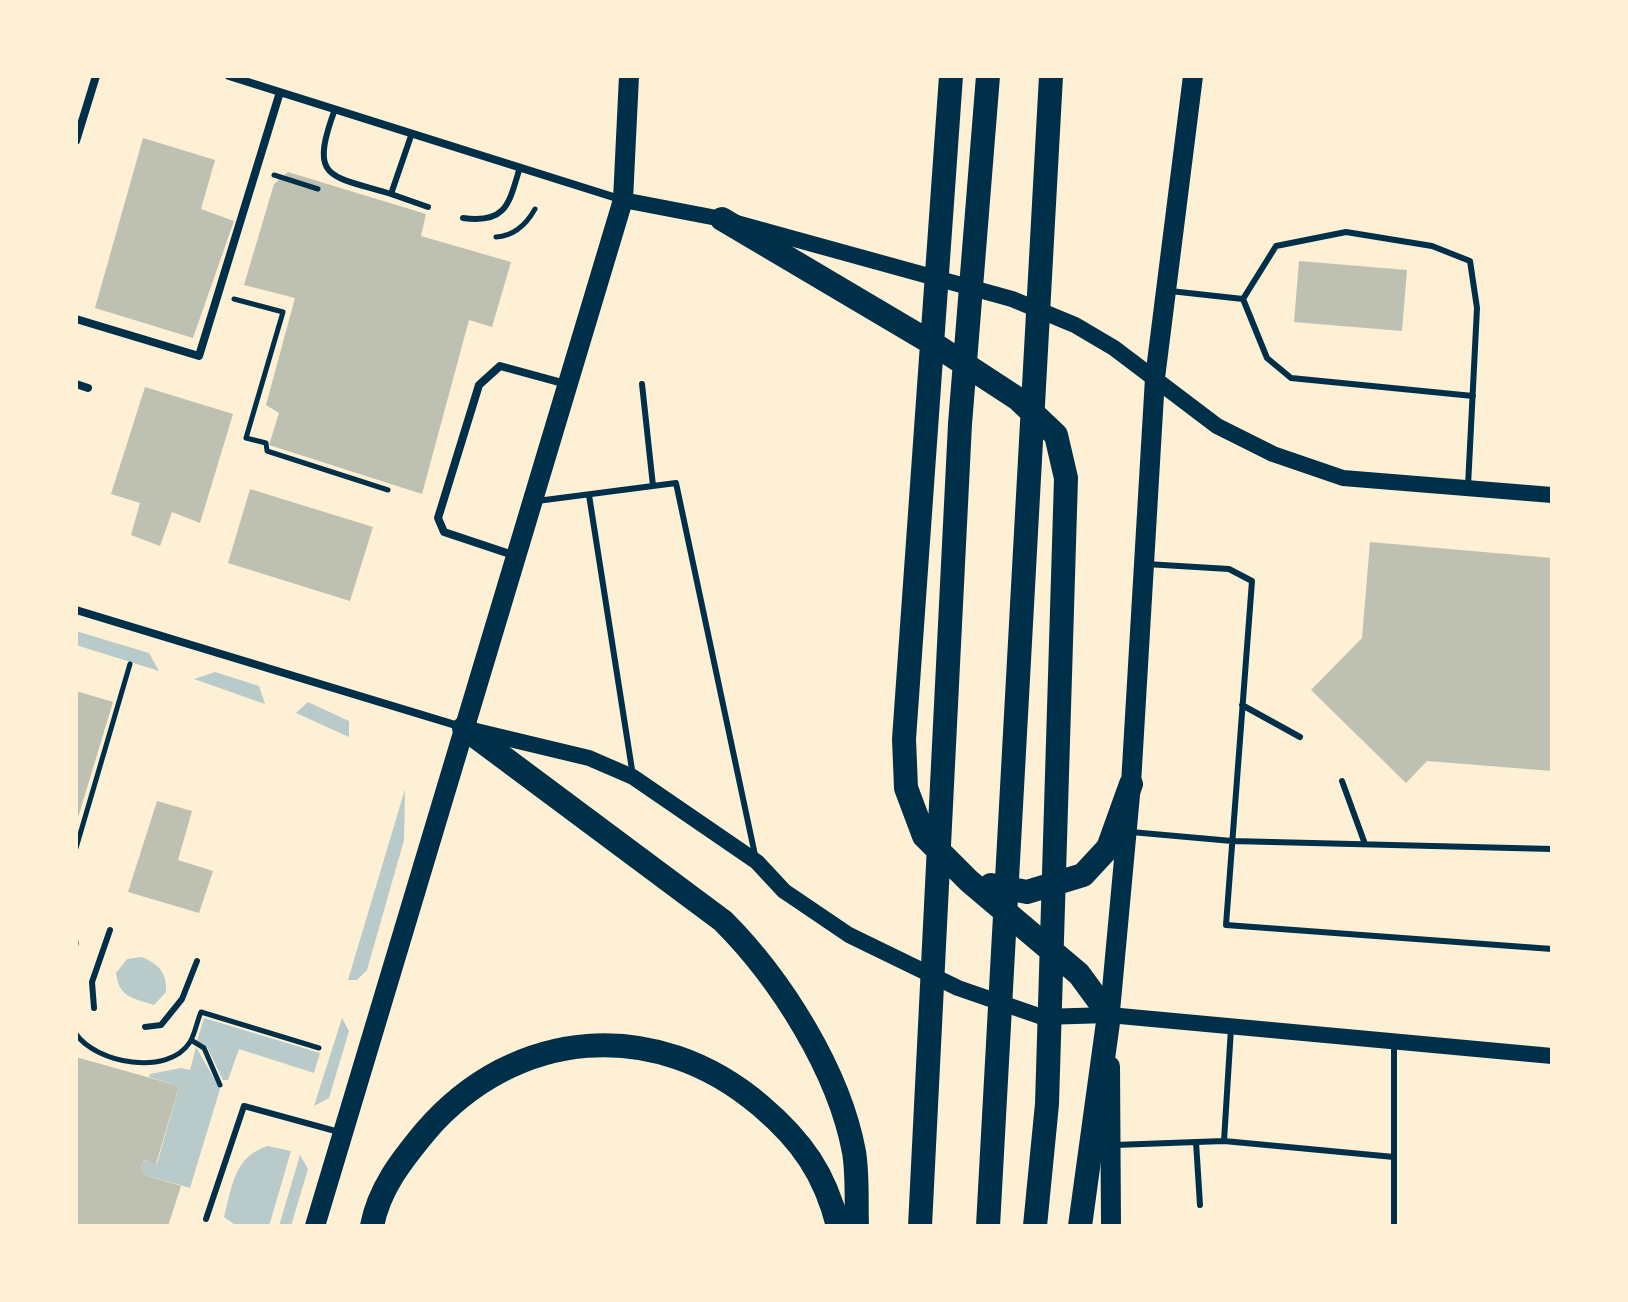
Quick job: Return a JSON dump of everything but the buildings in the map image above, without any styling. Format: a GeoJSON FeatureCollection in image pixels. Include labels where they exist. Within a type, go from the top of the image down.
{"type":"FeatureCollection","features":[{"type":"Feature","properties":{"kind":"highway"},"geometry":{"type":"LineString","coordinates":[[951,76],[925,405],[904,739],[906,788],[924,836],[969,881],[1079,974],[1109,1015],[1080,1226]]}},
{"type":"Feature","properties":{"kind":"highway"},"geometry":{"type":"LineString","coordinates":[[920,1226],[960,424],[988,76]]}},
{"type":"Feature","properties":{"kind":"highway"},"geometry":{"type":"LineString","coordinates":[[988,1226],[1051,76]]}},
{"type":"Feature","properties":{"kind":"highway"},"geometry":{"type":"LineString","coordinates":[[722,219],[1018,399],[1056,435],[1066,478],[1059,613],[1047,1104],[1035,1226]]}},
{"type":"Feature","properties":{"kind":"highway"},"geometry":{"type":"LineString","coordinates":[[464,728],[723,921],[759,957],[836,1086],[854,1154],[857,1226]]}},
{"type":"Feature","properties":{"kind":"highway"},"geometry":{"type":"LineString","coordinates":[[969,881],[1027,892],[1083,875],[1108,848],[1131,784]]}},
{"type":"Feature","properties":{"kind":"highway"},"geometry":{"type":"LineString","coordinates":[[372,1226],[376,1202],[401,1160],[438,1117],[478,1085],[529,1056],[585,1045],[641,1045],[695,1062],[745,1092],[803,1148],[829,1189],[838,1226]]}},
{"type":"Feature","properties":{"kind":"main road"},"geometry":{"type":"LineString","coordinates":[[315,1226],[623,200],[629,76]]}},
{"type":"Feature","properties":{"kind":"main road"},"geometry":{"type":"LineString","coordinates":[[1111,1226],[1109,1015],[1131,784],[1155,378],[1193,76]]}},
{"type":"Feature","properties":{"kind":"main road"},"geometry":{"type":"LineString","coordinates":[[623,200],[722,219],[1012,299],[1075,325],[1155,378],[1217,426],[1273,454],[1343,478],[1552,495]]}},
{"type":"Feature","properties":{"kind":"main road"},"geometry":{"type":"LineString","coordinates":[[464,728],[589,758],[633,777],[757,862],[784,891],[849,935],[958,988],[1042,1017],[1109,1015],[1552,1056]]}},
{"type":"Feature","properties":{"kind":"street"},"geometry":{"type":"LineString","coordinates":[[76,141],[96,76]]}},
{"type":"Feature","properties":{"kind":"street"},"geometry":{"type":"LineString","coordinates":[[229,76],[623,200]]}},
{"type":"Feature","properties":{"kind":"street"},"geometry":{"type":"LineString","coordinates":[[76,319],[199,356],[280,92]]}},
{"type":"Feature","properties":{"kind":"street"},"geometry":{"type":"LineString","coordinates":[[516,556],[444,532],[438,518],[479,385],[500,366],[568,385]]}},
{"type":"Feature","properties":{"kind":"street"},"geometry":{"type":"LineString","coordinates":[[76,384],[88,388]]}},
{"type":"Feature","properties":{"kind":"street"},"geometry":{"type":"LineString","coordinates":[[76,610],[464,728]]}},
{"type":"Feature","properties":{"kind":"lane"},"geometry":{"type":"LineString","coordinates":[[335,109],[321,148],[324,165],[338,178],[428,207]]}},
{"type":"Feature","properties":{"kind":"lane"},"geometry":{"type":"LineString","coordinates":[[391,194],[412,133]]}},
{"type":"Feature","properties":{"kind":"lane"},"geometry":{"type":"LineString","coordinates":[[463,218],[485,221],[499,214],[509,202],[520,167]]}},
{"type":"Feature","properties":{"kind":"lane"},"geometry":{"type":"LineString","coordinates":[[1243,299],[1276,246],[1346,232],[1432,246],[1470,261],[1477,308],[1468,488]]}},
{"type":"Feature","properties":{"kind":"lane"},"geometry":{"type":"LineString","coordinates":[[1166,291],[1243,299]]}},
{"type":"Feature","properties":{"kind":"lane"},"geometry":{"type":"LineString","coordinates":[[1243,299],[1267,358],[1291,378],[1473,396]]}},
{"type":"Feature","properties":{"kind":"lane"},"geometry":{"type":"LineString","coordinates":[[642,384],[653,486]]}},
{"type":"Feature","properties":{"kind":"lane"},"geometry":{"type":"LineString","coordinates":[[533,501],[676,483],[757,862]]}},
{"type":"Feature","properties":{"kind":"lane"},"geometry":{"type":"LineString","coordinates":[[589,495],[633,777]]}},
{"type":"Feature","properties":{"kind":"lane"},"geometry":{"type":"LineString","coordinates":[[1144,564],[1229,569],[1252,581],[1226,925],[1552,949]]}},
{"type":"Feature","properties":{"kind":"lane"},"geometry":{"type":"LineString","coordinates":[[1242,705],[1300,737]]}},
{"type":"Feature","properties":{"kind":"lane"},"geometry":{"type":"LineString","coordinates":[[1342,781],[1365,844]]}},
{"type":"Feature","properties":{"kind":"lane"},"geometry":{"type":"LineString","coordinates":[[1127,831],[1232,841],[1552,849]]}},
{"type":"Feature","properties":{"kind":"lane"},"geometry":{"type":"LineString","coordinates":[[94,1008],[92,982],[110,930]]}},
{"type":"Feature","properties":{"kind":"lane"},"geometry":{"type":"LineString","coordinates":[[145,1027],[161,1025],[182,999],[197,961]]}},
{"type":"Feature","properties":{"kind":"lane"},"geometry":{"type":"LineString","coordinates":[[1224,1141],[1231,1026]]}},
{"type":"Feature","properties":{"kind":"lane"},"geometry":{"type":"LineString","coordinates":[[1394,1041],[1394,1226]]}},
{"type":"Feature","properties":{"kind":"lane"},"geometry":{"type":"LineString","coordinates":[[206,1219],[244,1106],[343,1133]]}},
{"type":"Feature","properties":{"kind":"lane"},"geometry":{"type":"LineString","coordinates":[[1111,1145],[1224,1141],[1394,1157]]}},
{"type":"Feature","properties":{"kind":"lane"},"geometry":{"type":"LineString","coordinates":[[1196,1142],[1200,1205]]}},
{"type":"Feature","properties":{"kind":"path"},"geometry":{"type":"LineString","coordinates":[[268,173],[328,192]]}},
{"type":"Feature","properties":{"kind":"path"},"geometry":{"type":"LineString","coordinates":[[493,237],[507,237],[527,223],[535,209]]}},
{"type":"Feature","properties":{"kind":"path"},"geometry":{"type":"LineString","coordinates":[[236,285],[233,299],[283,312],[246,438],[266,443],[267,451],[388,490]]}},
{"type":"Feature","properties":{"kind":"path"},"geometry":{"type":"LineString","coordinates":[[76,848],[130,664]]}},
{"type":"Feature","properties":{"kind":"path"},"geometry":{"type":"LineString","coordinates":[[76,1034],[82,1042],[117,1059],[141,1063],[171,1057],[191,1040],[201,1012],[319,1048]]}},
{"type":"Feature","properties":{"kind":"path"},"geometry":{"type":"LineString","coordinates":[[191,1040],[204,1048],[220,1085]]}},
{"type":"Feature","properties":{"kind":"shaded area"},"geometry":{"type":"Polygon","coordinates":[[[76,631],[149,653],[159,671],[76,645],[76,631]]]}},
{"type":"Feature","properties":{"kind":"shaded area"},"geometry":{"type":"Polygon","coordinates":[[[215,672],[259,686],[265,704],[194,679],[215,672]]]}},
{"type":"Feature","properties":{"kind":"shaded area"},"geometry":{"type":"Polygon","coordinates":[[[308,702],[349,721],[349,737],[296,713],[308,702]]]}},
{"type":"Feature","properties":{"kind":"shaded area"},"geometry":{"type":"Polygon","coordinates":[[[405,789],[404,840],[367,970],[357,980],[348,980],[405,789]]]}},
{"type":"Feature","properties":{"kind":"shaded area"},"geometry":{"type":"Polygon","coordinates":[[[142,957],[157,966],[165,979],[166,992],[154,1005],[124,992],[116,973],[127,959],[142,957]]]}},
{"type":"Feature","properties":{"kind":"shaded area"},"geometry":{"type":"Polygon","coordinates":[[[204,1018],[320,1053],[314,1073],[239,1049],[228,1080],[223,1080],[207,1047],[197,1041],[204,1018]]]}},
{"type":"Feature","properties":{"kind":"shaded area"},"geometry":{"type":"Polygon","coordinates":[[[342,1018],[349,1031],[329,1098],[314,1106],[342,1018]]]}},
{"type":"Feature","properties":{"kind":"shaded area"},"geometry":{"type":"Polygon","coordinates":[[[196,1047],[220,1089],[190,1188],[145,1175],[141,1167],[144,1160],[157,1164],[179,1086],[149,1077],[150,1074],[181,1068],[190,1070],[196,1047]]]}},
{"type":"Feature","properties":{"kind":"shaded area"},"geometry":{"type":"Polygon","coordinates":[[[268,1146],[291,1151],[269,1226],[237,1226],[224,1217],[232,1184],[248,1157],[268,1146]]]}},
{"type":"Feature","properties":{"kind":"shaded area"},"geometry":{"type":"Polygon","coordinates":[[[300,1155],[308,1169],[291,1226],[279,1226],[300,1155]]]}}]}
